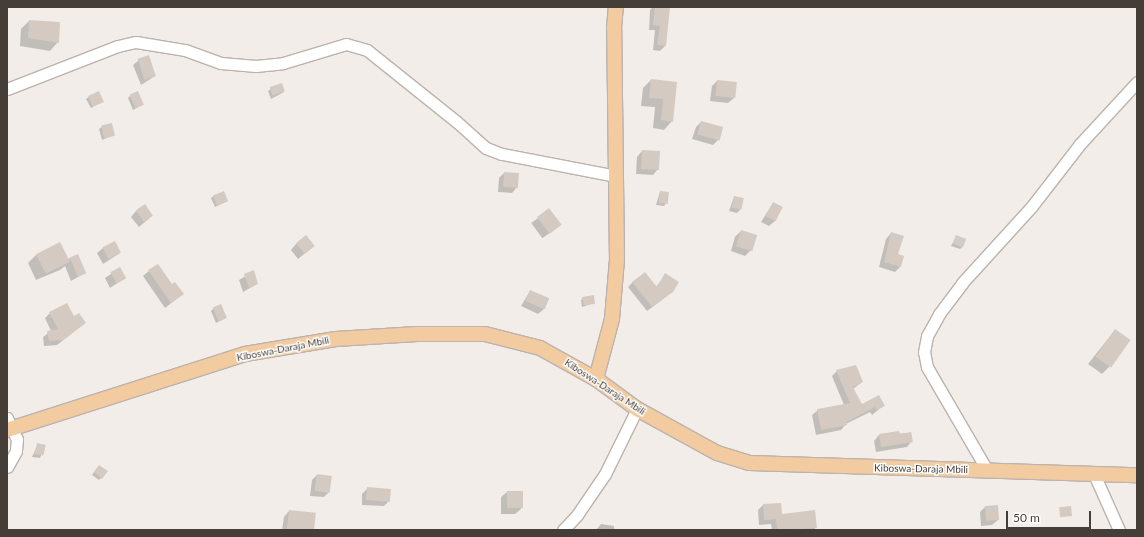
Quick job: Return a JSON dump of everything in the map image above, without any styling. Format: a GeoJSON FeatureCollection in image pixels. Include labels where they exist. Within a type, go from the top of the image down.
{"type":"FeatureCollection","features":[{"type":"Feature","properties":{"kind":"main road"},"geometry":{"type":"LineString","coordinates":[[596,379],[612,319],[617,260],[614,28],[616,7]]}},
{"type":"Feature","properties":{"kind":"main road","name":"Kiboswa-Daraja Mbili"},"geometry":{"type":"LineString","coordinates":[[9,426],[244,354],[336,339],[417,334],[485,334],[540,348],[596,379],[637,409],[717,453],[749,463],[1137,475]]}},
{"type":"Feature","properties":{"kind":"street"},"geometry":{"type":"LineString","coordinates":[[7,89],[118,46],[136,42],[185,50],[220,63],[256,66],[283,63],[346,44],[366,50],[457,122],[486,148],[502,154],[616,176]]}},
{"type":"Feature","properties":{"kind":"street"},"geometry":{"type":"LineString","coordinates":[[987,470],[928,367],[924,352],[927,336],[939,314],[962,283],[1032,206],[1080,144],[1137,82]]}},
{"type":"Feature","properties":{"kind":"street"},"geometry":{"type":"LineString","coordinates":[[563,530],[577,515],[605,474],[637,409]]}},
{"type":"Feature","properties":{"kind":"street"},"geometry":{"type":"LineString","coordinates":[[7,467],[16,451],[17,438],[9,426]]}},
{"type":"Feature","properties":{"kind":"street"},"geometry":{"type":"LineString","coordinates":[[1094,474],[1119,530]]}},
{"type":"Feature","properties":{"kind":"building"},"geometry":{"type":"Polygon","coordinates":[[[655,7],[670,7],[666,46],[657,45],[660,26],[653,25],[655,7]]]}},
{"type":"Feature","properties":{"kind":"building"},"geometry":{"type":"Polygon","coordinates":[[[29,20],[60,22],[59,43],[28,38],[29,20]]]}},
{"type":"Feature","properties":{"kind":"building"},"geometry":{"type":"Polygon","coordinates":[[[149,55],[156,76],[144,80],[138,59],[149,55]]]}},
{"type":"Feature","properties":{"kind":"building"},"geometry":{"type":"Polygon","coordinates":[[[651,79],[677,82],[673,122],[661,120],[663,99],[649,98],[651,79]]]}},
{"type":"Feature","properties":{"kind":"building"},"geometry":{"type":"Polygon","coordinates":[[[717,80],[737,82],[735,98],[715,96],[717,80]]]}},
{"type":"Feature","properties":{"kind":"building"},"geometry":{"type":"Polygon","coordinates":[[[282,83],[285,92],[272,96],[270,87],[282,83]]]}},
{"type":"Feature","properties":{"kind":"building"},"geometry":{"type":"Polygon","coordinates":[[[99,91],[104,102],[93,107],[88,96],[99,91]]]}},
{"type":"Feature","properties":{"kind":"building"},"geometry":{"type":"Polygon","coordinates":[[[138,91],[144,105],[136,108],[130,95],[138,91]]]}},
{"type":"Feature","properties":{"kind":"building"},"geometry":{"type":"Polygon","coordinates":[[[701,121],[723,127],[720,140],[697,135],[701,121]]]}},
{"type":"Feature","properties":{"kind":"building"},"geometry":{"type":"Polygon","coordinates":[[[112,123],[115,136],[104,138],[101,125],[112,123]]]}},
{"type":"Feature","properties":{"kind":"building"},"geometry":{"type":"Polygon","coordinates":[[[642,150],[660,151],[659,170],[641,169],[642,150]]]}},
{"type":"Feature","properties":{"kind":"building"},"geometry":{"type":"Polygon","coordinates":[[[504,172],[519,173],[518,188],[503,187],[504,172]]]}},
{"type":"Feature","properties":{"kind":"building"},"geometry":{"type":"Polygon","coordinates":[[[224,191],[228,201],[217,206],[213,195],[224,191]]]}},
{"type":"Feature","properties":{"kind":"building"},"geometry":{"type":"Polygon","coordinates":[[[660,191],[669,192],[668,204],[659,203],[660,191]]]}},
{"type":"Feature","properties":{"kind":"building"},"geometry":{"type":"Polygon","coordinates":[[[734,196],[744,198],[742,210],[732,208],[734,196]]]}},
{"type":"Feature","properties":{"kind":"building"},"geometry":{"type":"Polygon","coordinates":[[[773,202],[783,207],[776,221],[766,216],[773,202]]]}},
{"type":"Feature","properties":{"kind":"building"},"geometry":{"type":"Polygon","coordinates":[[[145,204],[153,216],[144,222],[136,210],[145,204]]]}},
{"type":"Feature","properties":{"kind":"building"},"geometry":{"type":"Polygon","coordinates":[[[549,208],[562,225],[550,234],[537,217],[549,208]]]}},
{"type":"Feature","properties":{"kind":"building"},"geometry":{"type":"Polygon","coordinates":[[[741,230],[757,235],[752,251],[736,246],[741,230]]]}},
{"type":"Feature","properties":{"kind":"building"},"geometry":{"type":"Polygon","coordinates":[[[891,232],[904,236],[898,254],[904,256],[901,267],[884,262],[891,232]]]}},
{"type":"Feature","properties":{"kind":"building"},"geometry":{"type":"Polygon","coordinates":[[[306,235],[315,246],[305,254],[296,243],[306,235]]]}},
{"type":"Feature","properties":{"kind":"building"},"geometry":{"type":"Polygon","coordinates":[[[956,235],[966,239],[963,247],[953,243],[956,235]]]}},
{"type":"Feature","properties":{"kind":"building"},"geometry":{"type":"Polygon","coordinates":[[[115,241],[121,253],[108,259],[103,247],[115,241]]]}},
{"type":"Feature","properties":{"kind":"building"},"geometry":{"type":"Polygon","coordinates":[[[60,242],[70,262],[46,274],[36,254],[60,242]]]}},
{"type":"Feature","properties":{"kind":"building"},"geometry":{"type":"Polygon","coordinates":[[[78,254],[86,273],[78,277],[70,258],[78,254]]]}},
{"type":"Feature","properties":{"kind":"building"},"geometry":{"type":"Polygon","coordinates":[[[158,264],[172,284],[175,282],[184,294],[171,303],[148,270],[158,264]]]}},
{"type":"Feature","properties":{"kind":"building"},"geometry":{"type":"Polygon","coordinates":[[[120,267],[126,278],[117,284],[110,272],[120,267]]]}},
{"type":"Feature","properties":{"kind":"building"},"geometry":{"type":"Polygon","coordinates":[[[254,270],[258,284],[249,288],[244,274],[254,270]]]}},
{"type":"Feature","properties":{"kind":"building"},"geometry":{"type":"Polygon","coordinates":[[[645,272],[657,287],[665,273],[679,282],[673,292],[652,307],[632,282],[645,272]]]}},
{"type":"Feature","properties":{"kind":"building"},"geometry":{"type":"Polygon","coordinates":[[[530,290],[549,298],[545,309],[525,301],[530,290]]]}},
{"type":"Feature","properties":{"kind":"building"},"geometry":{"type":"Polygon","coordinates":[[[594,295],[595,304],[584,305],[582,297],[594,295]]]}},
{"type":"Feature","properties":{"kind":"building"},"geometry":{"type":"Polygon","coordinates":[[[67,303],[74,316],[79,313],[86,323],[63,340],[49,341],[47,331],[58,329],[49,312],[67,303]]]}},
{"type":"Feature","properties":{"kind":"building"},"geometry":{"type":"Polygon","coordinates":[[[221,304],[227,318],[219,321],[213,308],[221,304]]]}},
{"type":"Feature","properties":{"kind":"building"},"geometry":{"type":"Polygon","coordinates":[[[1115,329],[1131,340],[1111,368],[1095,357],[1115,329]]]}},
{"type":"Feature","properties":{"kind":"building"},"geometry":{"type":"Polygon","coordinates":[[[856,365],[863,382],[853,387],[862,404],[879,395],[885,406],[877,410],[875,407],[847,422],[847,425],[821,430],[817,409],[850,403],[836,370],[856,365]]]}},
{"type":"Feature","properties":{"kind":"building"},"geometry":{"type":"Polygon","coordinates":[[[899,431],[900,434],[911,432],[913,442],[881,447],[879,434],[899,431]]]}},
{"type":"Feature","properties":{"kind":"building"},"geometry":{"type":"Polygon","coordinates":[[[37,443],[46,445],[43,456],[35,454],[37,443]]]}},
{"type":"Feature","properties":{"kind":"building"},"geometry":{"type":"Polygon","coordinates":[[[99,465],[108,471],[102,479],[94,472],[99,465]]]}},
{"type":"Feature","properties":{"kind":"building"},"geometry":{"type":"Polygon","coordinates":[[[317,474],[332,476],[329,493],[315,491],[317,474]]]}},
{"type":"Feature","properties":{"kind":"building"},"geometry":{"type":"Polygon","coordinates":[[[367,487],[391,489],[390,502],[366,500],[367,487]]]}},
{"type":"Feature","properties":{"kind":"building"},"geometry":{"type":"Polygon","coordinates":[[[507,491],[523,491],[523,508],[507,508],[507,491]]]}},
{"type":"Feature","properties":{"kind":"building"},"geometry":{"type":"Polygon","coordinates":[[[781,503],[782,514],[815,510],[817,528],[777,530],[776,519],[764,520],[763,504],[781,503]]]}},
{"type":"Feature","properties":{"kind":"building"},"geometry":{"type":"Polygon","coordinates":[[[998,505],[999,520],[986,521],[985,506],[998,505]]]}},
{"type":"Feature","properties":{"kind":"building"},"geometry":{"type":"Polygon","coordinates":[[[1071,506],[1072,516],[1060,517],[1059,507],[1071,506]]]}},
{"type":"Feature","properties":{"kind":"building"},"geometry":{"type":"Polygon","coordinates":[[[289,510],[316,513],[314,530],[287,529],[289,510]]]}}]}
